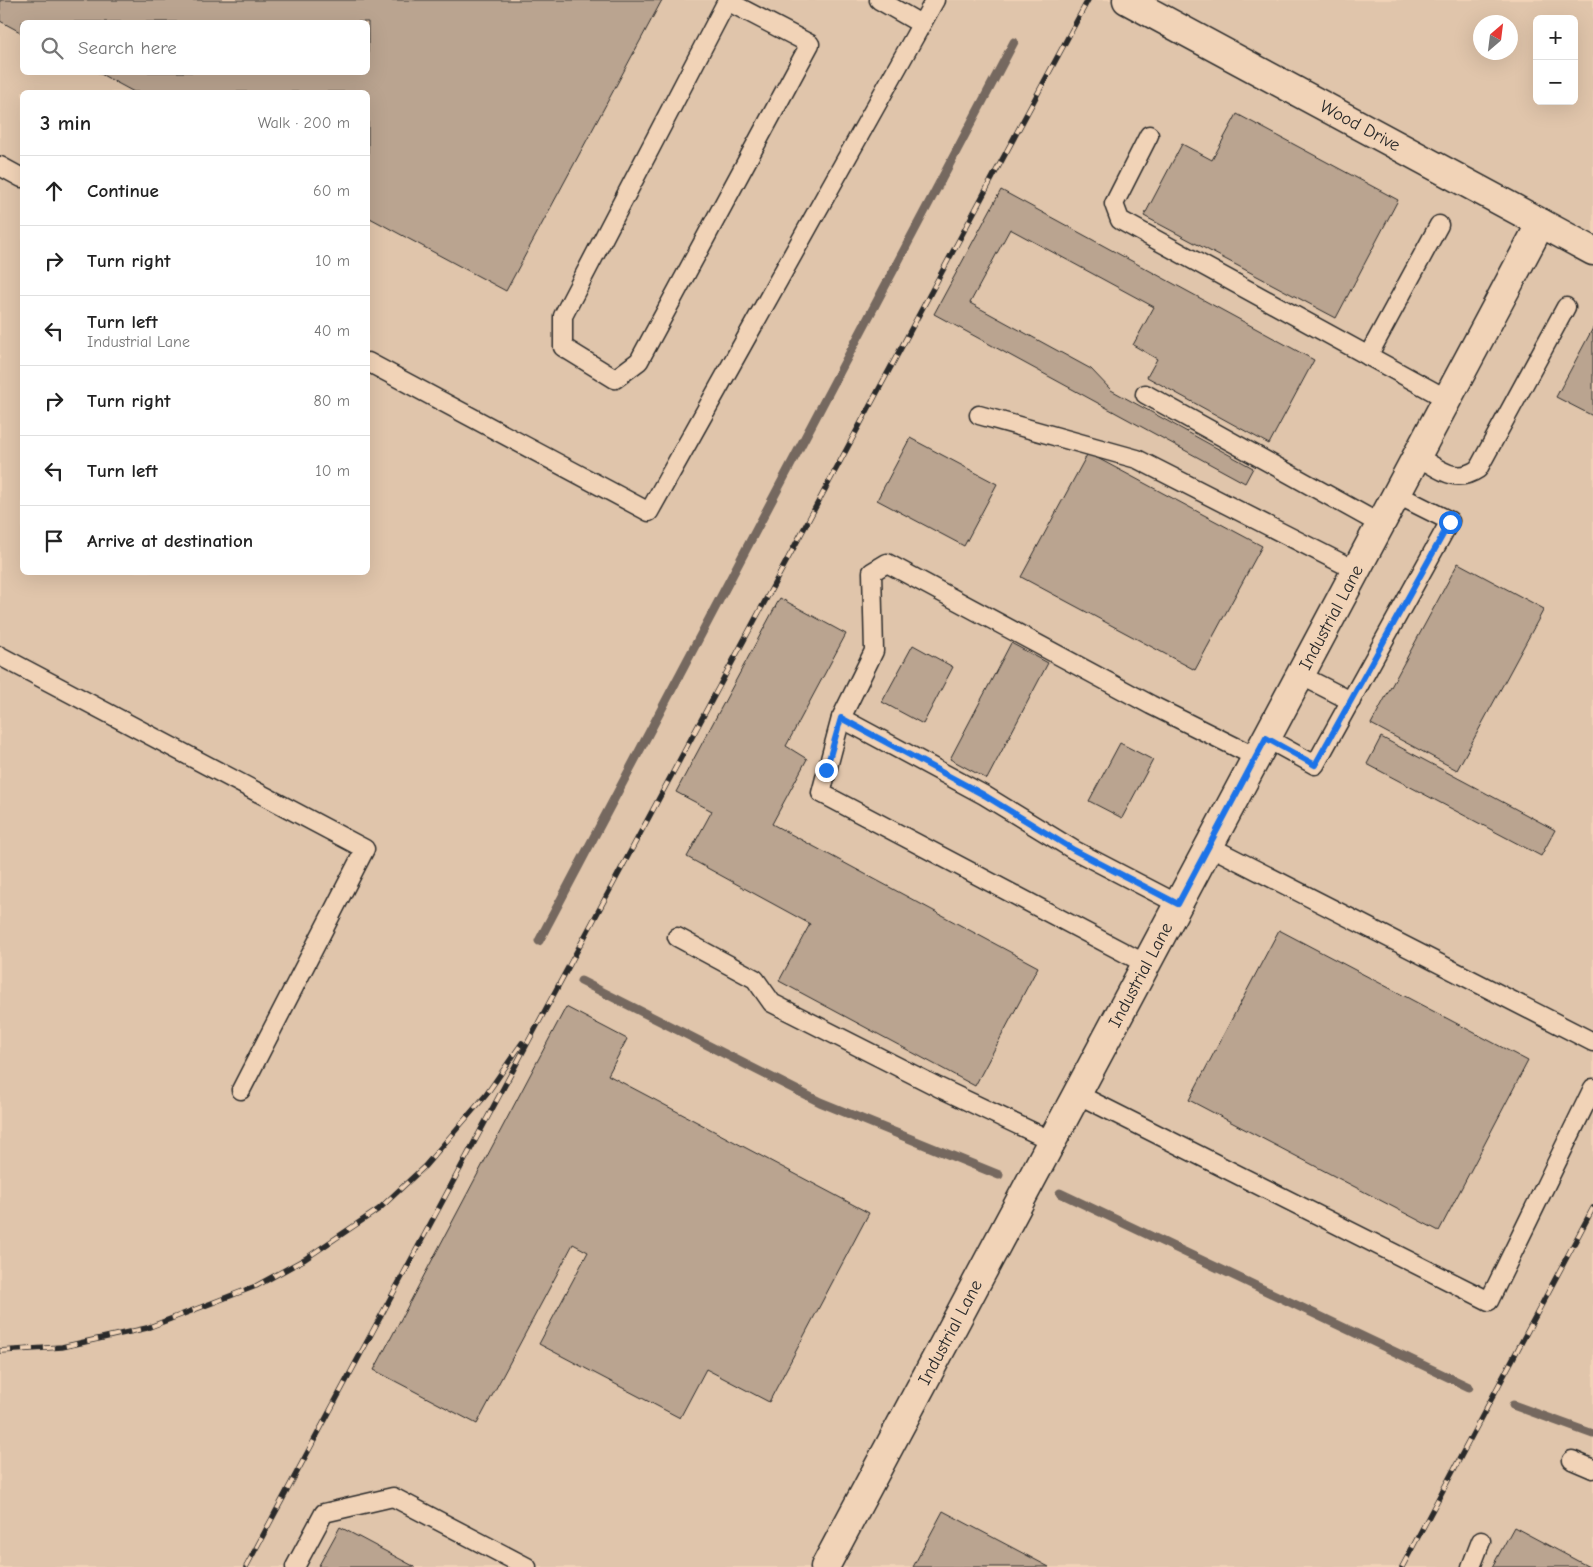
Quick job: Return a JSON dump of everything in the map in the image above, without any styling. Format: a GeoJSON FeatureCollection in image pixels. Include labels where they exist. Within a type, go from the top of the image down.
{"type":"FeatureCollection","features":[{"type":"Feature","properties":{"kind":"street","name":"Wood Drive"},"geometry":{"type":"LineString","coordinates":[[1127,0],[1593,251]]}},
{"type":"Feature","properties":{"kind":"street","name":"Industrial Lane"},"geometry":{"type":"LineString","coordinates":[[825,1567],[1541,223]]}},
{"type":"Feature","properties":{"kind":"lane"},"geometry":{"type":"LineString","coordinates":[[727,0],[810,44],[638,361],[614,379],[563,347],[563,316],[727,0]]}},
{"type":"Feature","properties":{"kind":"lane"},"geometry":{"type":"LineString","coordinates":[[879,0],[921,24]]}},
{"type":"Feature","properties":{"kind":"lane"},"geometry":{"type":"LineString","coordinates":[[370,363],[649,512],[935,0]]}},
{"type":"Feature","properties":{"kind":"lane"},"geometry":{"type":"LineString","coordinates":[[1149,135],[1114,204],[1120,220],[1447,399]]}},
{"type":"Feature","properties":{"kind":"lane"},"geometry":{"type":"LineString","coordinates":[[0,166],[20,177]]}},
{"type":"Feature","properties":{"kind":"lane"},"geometry":{"type":"LineString","coordinates":[[1368,356],[1439,225]]}},
{"type":"Feature","properties":{"kind":"lane"},"geometry":{"type":"LineString","coordinates":[[1416,456],[1452,475],[1466,476],[1478,468],[1566,307]]}},
{"type":"Feature","properties":{"kind":"lane"},"geometry":{"type":"LineString","coordinates":[[1145,394],[1380,524]]}},
{"type":"Feature","properties":{"kind":"lane"},"geometry":{"type":"LineString","coordinates":[[979,415],[1137,460],[1355,570]]}},
{"type":"Feature","properties":{"kind":"lane"},"geometry":{"type":"LineString","coordinates":[[1146,964],[821,793],[841,718],[874,651],[872,572],[887,563],[1151,705],[1261,748],[1315,765],[1450,522],[1396,494]]}},
{"type":"Feature","properties":{"kind":"lane"},"geometry":{"type":"LineString","coordinates":[[0,656],[365,849],[240,1090]]}},
{"type":"Feature","properties":{"kind":"lane"},"geometry":{"type":"LineString","coordinates":[[1300,674],[1351,701]]}},
{"type":"Feature","properties":{"kind":"lane"},"geometry":{"type":"LineString","coordinates":[[841,718],[984,795],[1074,850],[1178,904]]}},
{"type":"Feature","properties":{"kind":"lane"},"geometry":{"type":"LineString","coordinates":[[1209,846],[1593,1042]]}},
{"type":"Feature","properties":{"kind":"lane"},"geometry":{"type":"LineString","coordinates":[[677,938],[755,979],[772,1003],[938,1087],[1052,1140]]}},
{"type":"Feature","properties":{"kind":"lane"},"geometry":{"type":"LineString","coordinates":[[1077,1094],[1489,1301],[1593,1088]]}},
{"type":"Feature","properties":{"kind":"lane"},"geometry":{"type":"LineString","coordinates":[[1572,1460],[1593,1469]]}},
{"type":"Feature","properties":{"kind":"lane"},"geometry":{"type":"LineString","coordinates":[[295,1567],[324,1513],[393,1498],[527,1567]]}},
{"type":"Feature","properties":{"kind":"lane"},"geometry":{"type":"LineString","coordinates":[[1471,1567],[1481,1541]]}},
{"type":"Feature","properties":{"kind":"shaded area"},"geometry":{"type":"Polygon","coordinates":[[[0,0],[1593,0],[1593,1567],[0,1567],[0,0]]]}},
{"type":"Feature","properties":{"kind":"building"},"geometry":{"type":"Polygon","coordinates":[[[0,0],[662,0],[506,291],[370,218],[370,90],[130,90],[103,75],[370,75],[370,20],[20,20],[20,32],[0,21],[0,0]]]}},
{"type":"Feature","properties":{"kind":"building"},"geometry":{"type":"Polygon","coordinates":[[[1237,114],[1398,200],[1336,318],[1144,216],[1182,144],[1212,160],[1237,114]]]}},
{"type":"Feature","properties":{"kind":"building"},"geometry":{"type":"Polygon","coordinates":[[[1001,190],[1314,360],[1269,444],[1147,377],[1157,359],[1133,345],[1154,307],[1010,229],[970,303],[1091,369],[1111,390],[1253,468],[1245,483],[934,314],[1001,190]]]}},
{"type":"Feature","properties":{"kind":"building"},"geometry":{"type":"Polygon","coordinates":[[[1593,328],[1593,416],[1556,397],[1593,328]]]}},
{"type":"Feature","properties":{"kind":"building"},"geometry":{"type":"Polygon","coordinates":[[[910,438],[997,484],[964,546],[877,500],[910,438]]]}},
{"type":"Feature","properties":{"kind":"building"},"geometry":{"type":"Polygon","coordinates":[[[1088,453],[1262,546],[1195,670],[1021,577],[1088,453]]]}},
{"type":"Feature","properties":{"kind":"building"},"geometry":{"type":"Polygon","coordinates":[[[1458,563],[1544,609],[1457,770],[1371,724],[1458,563]]]}},
{"type":"Feature","properties":{"kind":"building"},"geometry":{"type":"Polygon","coordinates":[[[780,598],[846,634],[786,746],[807,759],[772,824],[1038,967],[975,1086],[779,981],[810,924],[687,857],[712,811],[676,792],[780,598]]]}},
{"type":"Feature","properties":{"kind":"building"},"geometry":{"type":"Polygon","coordinates":[[[1011,643],[1048,663],[987,779],[950,759],[1011,643]]]}},
{"type":"Feature","properties":{"kind":"building"},"geometry":{"type":"Polygon","coordinates":[[[913,645],[953,667],[923,724],[882,702],[913,645]]]}},
{"type":"Feature","properties":{"kind":"building"},"geometry":{"type":"Polygon","coordinates":[[[1381,737],[1555,830],[1541,856],[1367,764],[1381,737]]]}},
{"type":"Feature","properties":{"kind":"building"},"geometry":{"type":"Polygon","coordinates":[[[1120,743],[1153,760],[1122,818],[1089,801],[1120,743]]]}},
{"type":"Feature","properties":{"kind":"building"},"geometry":{"type":"Polygon","coordinates":[[[1279,930],[1528,1061],[1439,1231],[1189,1100],[1279,930]]]}},
{"type":"Feature","properties":{"kind":"building"},"geometry":{"type":"Polygon","coordinates":[[[566,1007],[627,1039],[608,1075],[869,1213],[769,1402],[706,1369],[680,1418],[539,1344],[588,1252],[573,1244],[477,1424],[374,1370],[566,1007]]]}},
{"type":"Feature","properties":{"kind":"building"},"geometry":{"type":"Polygon","coordinates":[[[943,1511],[1049,1567],[913,1567],[943,1511]]]}},
{"type":"Feature","properties":{"kind":"building"},"geometry":{"type":"Polygon","coordinates":[[[340,1527],[415,1567],[318,1567],[340,1527]]]}},
{"type":"Feature","properties":{"kind":"building"},"geometry":{"type":"Polygon","coordinates":[[[1514,1527],[1589,1567],[1492,1567],[1514,1527]]]}},
{"type":"Feature","properties":{"kind":"waterway"},"geometry":{"type":"LineString","coordinates":[[539,941],[1014,42]]}},
{"type":"Feature","properties":{"kind":"waterway"},"geometry":{"type":"LineString","coordinates":[[581,981],[820,1102],[999,1175]]}},
{"type":"Feature","properties":{"kind":"waterway"},"geometry":{"type":"LineString","coordinates":[[1060,1193],[1469,1387]]}},
{"type":"Feature","properties":{"kind":"waterway"},"geometry":{"type":"LineString","coordinates":[[1513,1405],[1593,1434]]}},
{"type":"Feature","properties":{"kind":"railway"},"geometry":{"type":"LineString","coordinates":[[246,1567],[1088,0]]}},
{"type":"Feature","properties":{"kind":"railway"},"geometry":{"type":"LineString","coordinates":[[0,1351],[62,1347],[147,1328],[256,1286],[305,1259],[379,1209],[425,1166],[486,1095],[522,1043]]}},
{"type":"Feature","properties":{"kind":"railway"},"geometry":{"type":"LineString","coordinates":[[1402,1567],[1593,1208]]}},
{"type":"Feature","properties":{"kind":"route"},"geometry":{"type":"LineString","coordinates":[[826,770],[841,718],[874,734],[984,795],[1074,850],[1178,904],[1266,738],[1315,765],[1450,522]]}}]}
